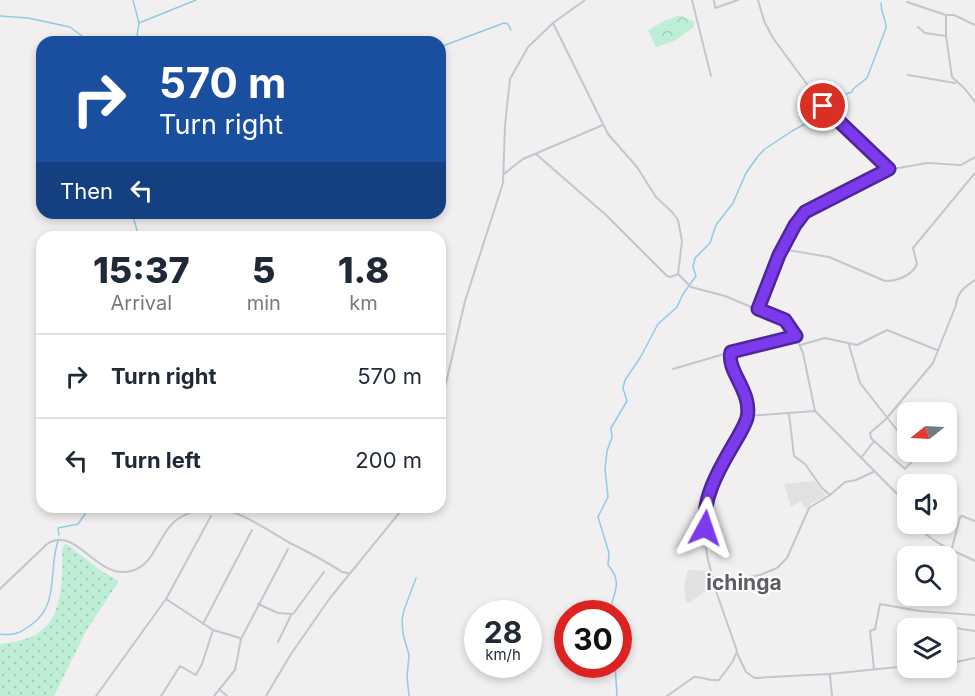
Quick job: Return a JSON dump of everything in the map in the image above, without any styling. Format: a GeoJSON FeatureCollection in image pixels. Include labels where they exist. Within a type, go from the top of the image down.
{"type":"FeatureCollection","features":[{"type":"Feature","properties":{"kind":"street"},"geometry":{"type":"LineString","coordinates":[[446,383],[465,301],[501,189],[510,79],[526,49],[553,23],[585,0]]}},
{"type":"Feature","properties":{"kind":"street"},"geometry":{"type":"LineString","coordinates":[[692,0],[711,76]]}},
{"type":"Feature","properties":{"kind":"street"},"geometry":{"type":"LineString","coordinates":[[714,0],[715,8],[738,0]]}},
{"type":"Feature","properties":{"kind":"street"},"geometry":{"type":"LineString","coordinates":[[758,0],[764,21],[773,38],[823,106],[889,169]]}},
{"type":"Feature","properties":{"kind":"street"},"geometry":{"type":"LineString","coordinates":[[907,2],[946,15],[954,15],[975,25]]}},
{"type":"Feature","properties":{"kind":"street"},"geometry":{"type":"LineString","coordinates":[[946,15],[951,74],[954,81],[958,82],[975,102]]}},
{"type":"Feature","properties":{"kind":"street"},"geometry":{"type":"LineString","coordinates":[[553,23],[603,125],[614,142],[644,177],[656,197],[678,220],[682,237],[678,274],[689,287],[725,296],[785,320],[800,345],[815,411],[897,495]]}},
{"type":"Feature","properties":{"kind":"street"},"geometry":{"type":"LineString","coordinates":[[918,27],[925,33],[946,36]]}},
{"type":"Feature","properties":{"kind":"street"},"geometry":{"type":"LineString","coordinates":[[908,75],[958,82]]}},
{"type":"Feature","properties":{"kind":"street"},"geometry":{"type":"LineString","coordinates":[[504,174],[519,161],[603,125]]}},
{"type":"Feature","properties":{"kind":"street"},"geometry":{"type":"LineString","coordinates":[[536,154],[606,215],[668,276],[678,274]]}},
{"type":"Feature","properties":{"kind":"street"},"geometry":{"type":"LineString","coordinates":[[758,309],[782,249],[795,225],[809,209],[889,169],[927,163],[961,165],[975,157]]}},
{"type":"Feature","properties":{"kind":"street"},"geometry":{"type":"LineString","coordinates":[[782,249],[829,257],[887,281],[902,277],[911,273],[917,264],[913,248],[975,173]]}},
{"type":"Feature","properties":{"kind":"street"},"geometry":{"type":"LineString","coordinates":[[897,462],[871,438],[870,433],[887,418],[930,366],[958,296],[975,280]]}},
{"type":"Feature","properties":{"kind":"street"},"geometry":{"type":"LineString","coordinates":[[800,345],[825,338],[859,345],[887,330],[937,350]]}},
{"type":"Feature","properties":{"kind":"street"},"geometry":{"type":"LineString","coordinates":[[673,369],[796,336]]}},
{"type":"Feature","properties":{"kind":"street"},"geometry":{"type":"LineString","coordinates":[[849,344],[860,383],[897,430]]}},
{"type":"Feature","properties":{"kind":"street"},"geometry":{"type":"LineString","coordinates":[[730,359],[731,352]]}},
{"type":"Feature","properties":{"kind":"street"},"geometry":{"type":"LineString","coordinates":[[726,354],[747,399],[747,417],[712,485],[706,502],[705,528],[708,556],[716,591],[736,643],[737,653],[746,672],[755,678],[830,674],[897,667]]}},
{"type":"Feature","properties":{"kind":"street"},"geometry":{"type":"LineString","coordinates":[[747,417],[815,411]]}},
{"type":"Feature","properties":{"kind":"street"},"geometry":{"type":"LineString","coordinates":[[789,414],[794,456],[805,464],[822,488],[830,495]]}},
{"type":"Feature","properties":{"kind":"street"},"geometry":{"type":"LineString","coordinates":[[861,458],[874,441]]}},
{"type":"Feature","properties":{"kind":"street"},"geometry":{"type":"LineString","coordinates":[[897,462],[905,469],[911,462]]}},
{"type":"Feature","properties":{"kind":"street"},"geometry":{"type":"LineString","coordinates":[[716,585],[770,572],[777,568],[787,558],[808,508],[830,495],[845,482],[856,480],[873,472]]}},
{"type":"Feature","properties":{"kind":"street"},"geometry":{"type":"LineString","coordinates":[[0,589],[56,538],[65,539],[111,570],[131,571],[151,558],[173,522],[190,513]]}},
{"type":"Feature","properties":{"kind":"street"},"geometry":{"type":"LineString","coordinates":[[233,513],[342,572],[348,573]]}},
{"type":"Feature","properties":{"kind":"street"},"geometry":{"type":"LineString","coordinates":[[266,696],[310,625],[348,573],[356,567],[400,513]]}},
{"type":"Feature","properties":{"kind":"street"},"geometry":{"type":"LineString","coordinates":[[96,696],[166,598],[211,516]]}},
{"type":"Feature","properties":{"kind":"street"},"geometry":{"type":"LineString","coordinates":[[953,546],[960,517],[975,521]]}},
{"type":"Feature","properties":{"kind":"street"},"geometry":{"type":"LineString","coordinates":[[203,624],[252,530]]}},
{"type":"Feature","properties":{"kind":"street"},"geometry":{"type":"LineString","coordinates":[[925,534],[947,546]]}},
{"type":"Feature","properties":{"kind":"street"},"geometry":{"type":"LineString","coordinates":[[213,696],[235,670],[241,639],[288,549]]}},
{"type":"Feature","properties":{"kind":"street"},"geometry":{"type":"LineString","coordinates":[[957,552],[975,561]]}},
{"type":"Feature","properties":{"kind":"street"},"geometry":{"type":"LineString","coordinates":[[278,642],[291,614],[297,610],[324,572]]}},
{"type":"Feature","properties":{"kind":"street"},"geometry":{"type":"LineString","coordinates":[[166,598],[213,630],[241,639]]}},
{"type":"Feature","properties":{"kind":"street"},"geometry":{"type":"LineString","coordinates":[[258,604],[278,612],[291,614]]}},
{"type":"Feature","properties":{"kind":"street"},"geometry":{"type":"LineString","coordinates":[[874,669],[870,631],[876,628],[880,604],[919,611],[975,615]]}},
{"type":"Feature","properties":{"kind":"street"},"geometry":{"type":"LineString","coordinates":[[957,628],[975,631]]}},
{"type":"Feature","properties":{"kind":"street"},"geometry":{"type":"LineString","coordinates":[[161,696],[179,666],[196,675],[213,630]]}},
{"type":"Feature","properties":{"kind":"street"},"geometry":{"type":"LineString","coordinates":[[667,696],[694,677],[719,680],[737,653]]}},
{"type":"Feature","properties":{"kind":"street"},"geometry":{"type":"LineString","coordinates":[[957,662],[975,658]]}},
{"type":"Feature","properties":{"kind":"street"},"geometry":{"type":"LineString","coordinates":[[830,674],[832,696]]}},
{"type":"Feature","properties":{"kind":"street"},"geometry":{"type":"LineString","coordinates":[[219,689],[227,696]]}},
{"type":"Feature","properties":{"kind":"shaded area"},"geometry":{"type":"Polygon","coordinates":[[[815,481],[826,496],[806,509],[800,501],[791,507],[784,484],[815,481]]]}},
{"type":"Feature","properties":{"kind":"shaded area"},"geometry":{"type":"Polygon","coordinates":[[[688,570],[710,571],[714,585],[689,603],[686,601],[684,588],[688,570]]]}},
{"type":"Feature","properties":{"kind":"green space"},"geometry":{"type":"Polygon","coordinates":[[[680,15],[694,22],[694,27],[674,41],[656,47],[648,30],[680,15]]]}},
{"type":"Feature","properties":{"kind":"green space"},"geometry":{"type":"Polygon","coordinates":[[[66,544],[119,581],[86,631],[54,696],[0,696],[0,644],[29,638],[48,625],[58,604],[61,590],[62,549],[66,544]]]}},
{"type":"Feature","properties":{"kind":"waterway"},"geometry":{"type":"LineString","coordinates":[[133,0],[139,23],[137,36]]}},
{"type":"Feature","properties":{"kind":"waterway"},"geometry":{"type":"LineString","coordinates":[[139,23],[196,0]]}},
{"type":"Feature","properties":{"kind":"waterway"},"geometry":{"type":"LineString","coordinates":[[829,110],[833,104],[852,92],[867,78],[886,28],[881,3]]}},
{"type":"Feature","properties":{"kind":"waterway"},"geometry":{"type":"LineString","coordinates":[[0,16],[28,18],[70,27],[82,36]]}},
{"type":"Feature","properties":{"kind":"waterway"},"geometry":{"type":"LineString","coordinates":[[446,45],[504,23],[508,24],[511,30]]}},
{"type":"Feature","properties":{"kind":"waterway"},"geometry":{"type":"LineString","coordinates":[[613,600],[616,588],[615,577],[608,565],[609,553],[598,517],[608,497],[605,469],[607,451],[612,437],[611,428],[627,401],[623,388],[625,380],[658,324],[677,307],[696,276],[693,267],[695,258],[710,243],[716,225],[733,203],[746,173],[758,156],[792,131],[827,112]]}},
{"type":"Feature","properties":{"kind":"waterway"},"geometry":{"type":"LineString","coordinates":[[134,219],[137,231]]}},
{"type":"Feature","properties":{"kind":"waterway"},"geometry":{"type":"LineString","coordinates":[[59,535],[58,528],[78,524],[86,513]]}},
{"type":"Feature","properties":{"kind":"waterway"},"geometry":{"type":"LineString","coordinates":[[0,634],[9,635],[23,630],[40,617],[46,608],[52,586],[58,541]]}},
{"type":"Feature","properties":{"kind":"waterway"},"geometry":{"type":"LineString","coordinates":[[409,696],[407,677],[409,655],[402,620],[416,578]]}},
{"type":"Feature","properties":{"kind":"waterway"},"geometry":{"type":"LineString","coordinates":[[616,678],[617,696]]}},
{"type":"Feature","properties":{"kind":"district","name":"ichinga"},"geometry":{"type":"Point","coordinates":[744,583]}},
{"type":"Feature","properties":{"kind":"route"},"geometry":{"type":"LineString","coordinates":[[705,528],[705,508],[712,485],[747,417],[748,403],[730,359],[731,352],[796,336],[785,320],[758,309],[782,249],[795,225],[809,209],[889,169],[823,106]]}}]}
